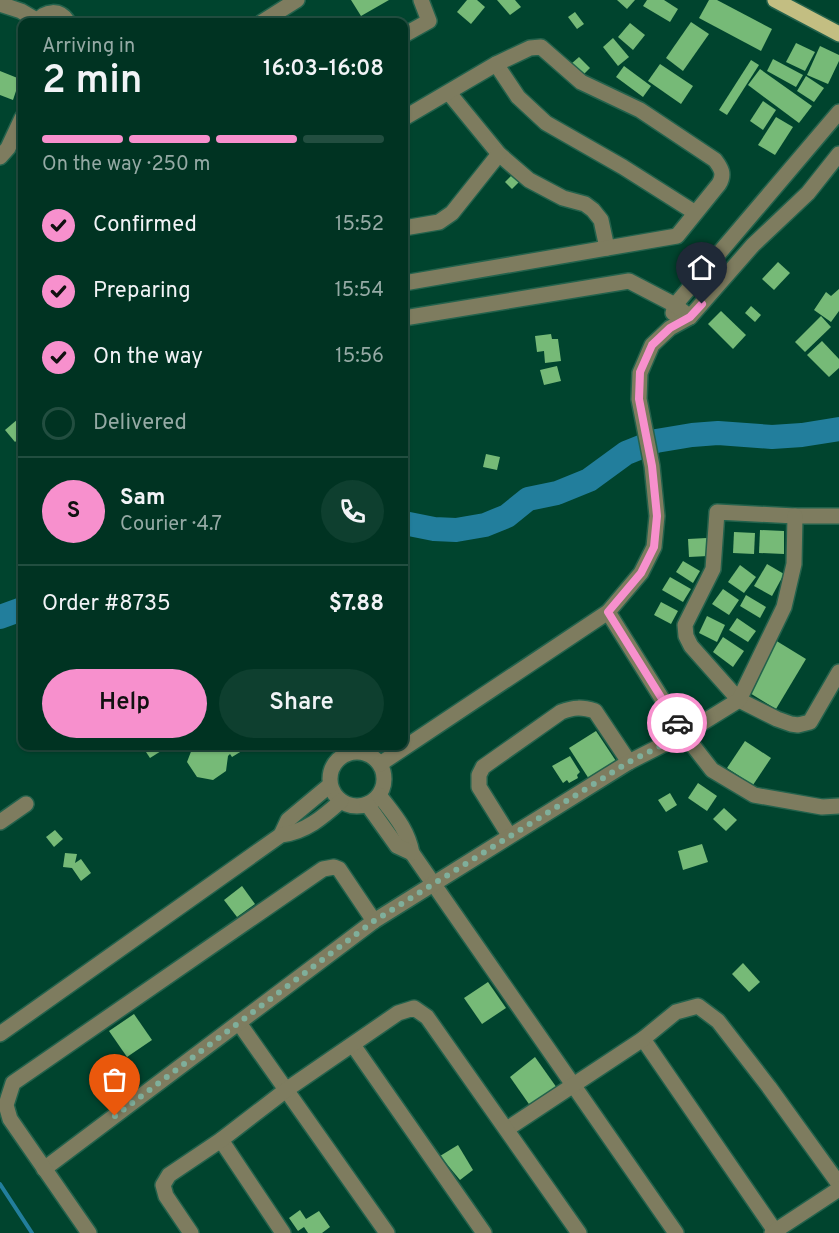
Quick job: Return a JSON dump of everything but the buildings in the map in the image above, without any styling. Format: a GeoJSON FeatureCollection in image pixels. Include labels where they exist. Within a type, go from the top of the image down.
{"type":"FeatureCollection","features":[{"type":"Feature","properties":{"kind":"main road"},"geometry":{"type":"LineString","coordinates":[[775,0],[839,34]]}},
{"type":"Feature","properties":{"kind":"street"},"geometry":{"type":"LineString","coordinates":[[41,18],[51,12],[64,18],[69,0]]}},
{"type":"Feature","properties":{"kind":"street"},"geometry":{"type":"LineString","coordinates":[[268,18],[297,0]]}},
{"type":"Feature","properties":{"kind":"street"},"geometry":{"type":"LineString","coordinates":[[408,33],[429,21],[420,0]]}},
{"type":"Feature","properties":{"kind":"street"},"geometry":{"type":"LineString","coordinates":[[0,4],[21,11],[32,18]]}},
{"type":"Feature","properties":{"kind":"street"},"geometry":{"type":"LineString","coordinates":[[408,116],[496,64],[530,48],[541,47],[581,82],[640,110],[715,160],[721,168],[721,180],[677,236],[408,283]]}},
{"type":"Feature","properties":{"kind":"street"},"geometry":{"type":"LineString","coordinates":[[496,64],[518,97],[546,123],[623,167],[694,212]]}},
{"type":"Feature","properties":{"kind":"street"},"geometry":{"type":"LineString","coordinates":[[449,93],[499,154],[529,180],[563,198],[585,204],[593,210],[601,220],[607,248]]}},
{"type":"Feature","properties":{"kind":"street"},"geometry":{"type":"LineString","coordinates":[[670,328],[675,305],[839,112]]}},
{"type":"Feature","properties":{"kind":"street"},"geometry":{"type":"LineString","coordinates":[[0,157],[8,148],[18,127]]}},
{"type":"Feature","properties":{"kind":"street"},"geometry":{"type":"LineString","coordinates":[[408,227],[439,222],[452,213],[499,154]]}},
{"type":"Feature","properties":{"kind":"street"},"geometry":{"type":"LineString","coordinates":[[408,745],[608,612],[641,573],[654,547],[657,516],[652,466],[639,399],[640,372],[652,345],[670,328],[690,317],[753,245],[808,193],[839,154]]}},
{"type":"Feature","properties":{"kind":"street"},"geometry":{"type":"LineString","coordinates":[[760,206],[778,222]]}},
{"type":"Feature","properties":{"kind":"street"},"geometry":{"type":"LineString","coordinates":[[408,317],[629,281],[675,305],[690,317]]}},
{"type":"Feature","properties":{"kind":"street"},"geometry":{"type":"LineString","coordinates":[[839,516],[717,512],[713,569],[685,626],[686,636],[691,646],[739,699],[777,719],[798,726],[810,722],[839,672]]}},
{"type":"Feature","properties":{"kind":"street"},"geometry":{"type":"LineString","coordinates":[[44,1169],[374,921],[629,762],[684,734],[739,699],[784,607],[794,564],[795,516]]}},
{"type":"Feature","properties":{"kind":"street"},"geometry":{"type":"LineString","coordinates":[[608,612],[684,734],[712,770],[754,795],[822,807],[839,806]]}},
{"type":"Feature","properties":{"kind":"street"},"geometry":{"type":"LineString","coordinates":[[509,836],[479,786],[479,775],[483,767],[561,712],[573,707],[584,707],[595,711],[629,762]]}},
{"type":"Feature","properties":{"kind":"street"},"geometry":{"type":"LineString","coordinates":[[380,764],[401,750]]}},
{"type":"Feature","properties":{"kind":"street"},"geometry":{"type":"LineString","coordinates":[[360,751],[368,753],[380,764],[385,780],[373,800],[349,805],[341,801],[332,791],[330,785],[332,768],[343,755],[360,751]]}},
{"type":"Feature","properties":{"kind":"street"},"geometry":{"type":"LineString","coordinates":[[281,835],[288,820],[330,785]]}},
{"type":"Feature","properties":{"kind":"street"},"geometry":{"type":"LineString","coordinates":[[373,800],[397,846],[412,853],[676,1233]]}},
{"type":"Feature","properties":{"kind":"street"},"geometry":{"type":"LineString","coordinates":[[0,1034],[281,835],[296,833],[310,826],[341,801]]}},
{"type":"Feature","properties":{"kind":"street"},"geometry":{"type":"LineString","coordinates":[[0,822],[26,804]]}},
{"type":"Feature","properties":{"kind":"street"},"geometry":{"type":"LineString","coordinates":[[89,1233],[10,1119],[6,1105],[13,1083],[323,869],[334,867],[339,869],[374,921]]}},
{"type":"Feature","properties":{"kind":"street"},"geometry":{"type":"LineString","coordinates":[[507,1130],[643,1039],[676,1012],[698,1006],[718,1021],[839,1184]]}},
{"type":"Feature","properties":{"kind":"street"},"geometry":{"type":"LineString","coordinates":[[191,1233],[166,1196],[164,1181],[286,1090],[398,1013],[414,1008],[428,1017],[579,1233]]}},
{"type":"Feature","properties":{"kind":"street"},"geometry":{"type":"LineString","coordinates":[[239,1023],[387,1233]]}},
{"type":"Feature","properties":{"kind":"street"},"geometry":{"type":"LineString","coordinates":[[643,1039],[774,1232],[839,1189]]}},
{"type":"Feature","properties":{"kind":"street"},"geometry":{"type":"LineString","coordinates":[[353,1045],[484,1233]]}},
{"type":"Feature","properties":{"kind":"street"},"geometry":{"type":"LineString","coordinates":[[221,1140],[283,1233]]}},
{"type":"Feature","properties":{"kind":"waterway"},"geometry":{"type":"LineString","coordinates":[[408,524],[434,529],[456,530],[485,525],[507,516],[528,499],[557,493],[589,480],[626,453],[656,441],[718,433],[772,437],[839,429]]}},
{"type":"Feature","properties":{"kind":"waterway"},"geometry":{"type":"LineString","coordinates":[[0,617],[18,610]]}},
{"type":"Feature","properties":{"kind":"waterway"},"geometry":{"type":"LineString","coordinates":[[0,1184],[32,1233]]}},
{"type":"Feature","properties":{"kind":"way so far"},"geometry":{"type":"LineString","coordinates":[[115,1116],[374,921],[629,762],[684,734],[677,723]]}},
{"type":"Feature","properties":{"kind":"route"},"geometry":{"type":"LineString","coordinates":[[677,723],[608,612],[641,573],[654,547],[657,516],[652,466],[639,399],[640,372],[652,345],[670,328],[690,317],[702,304]]}}]}
